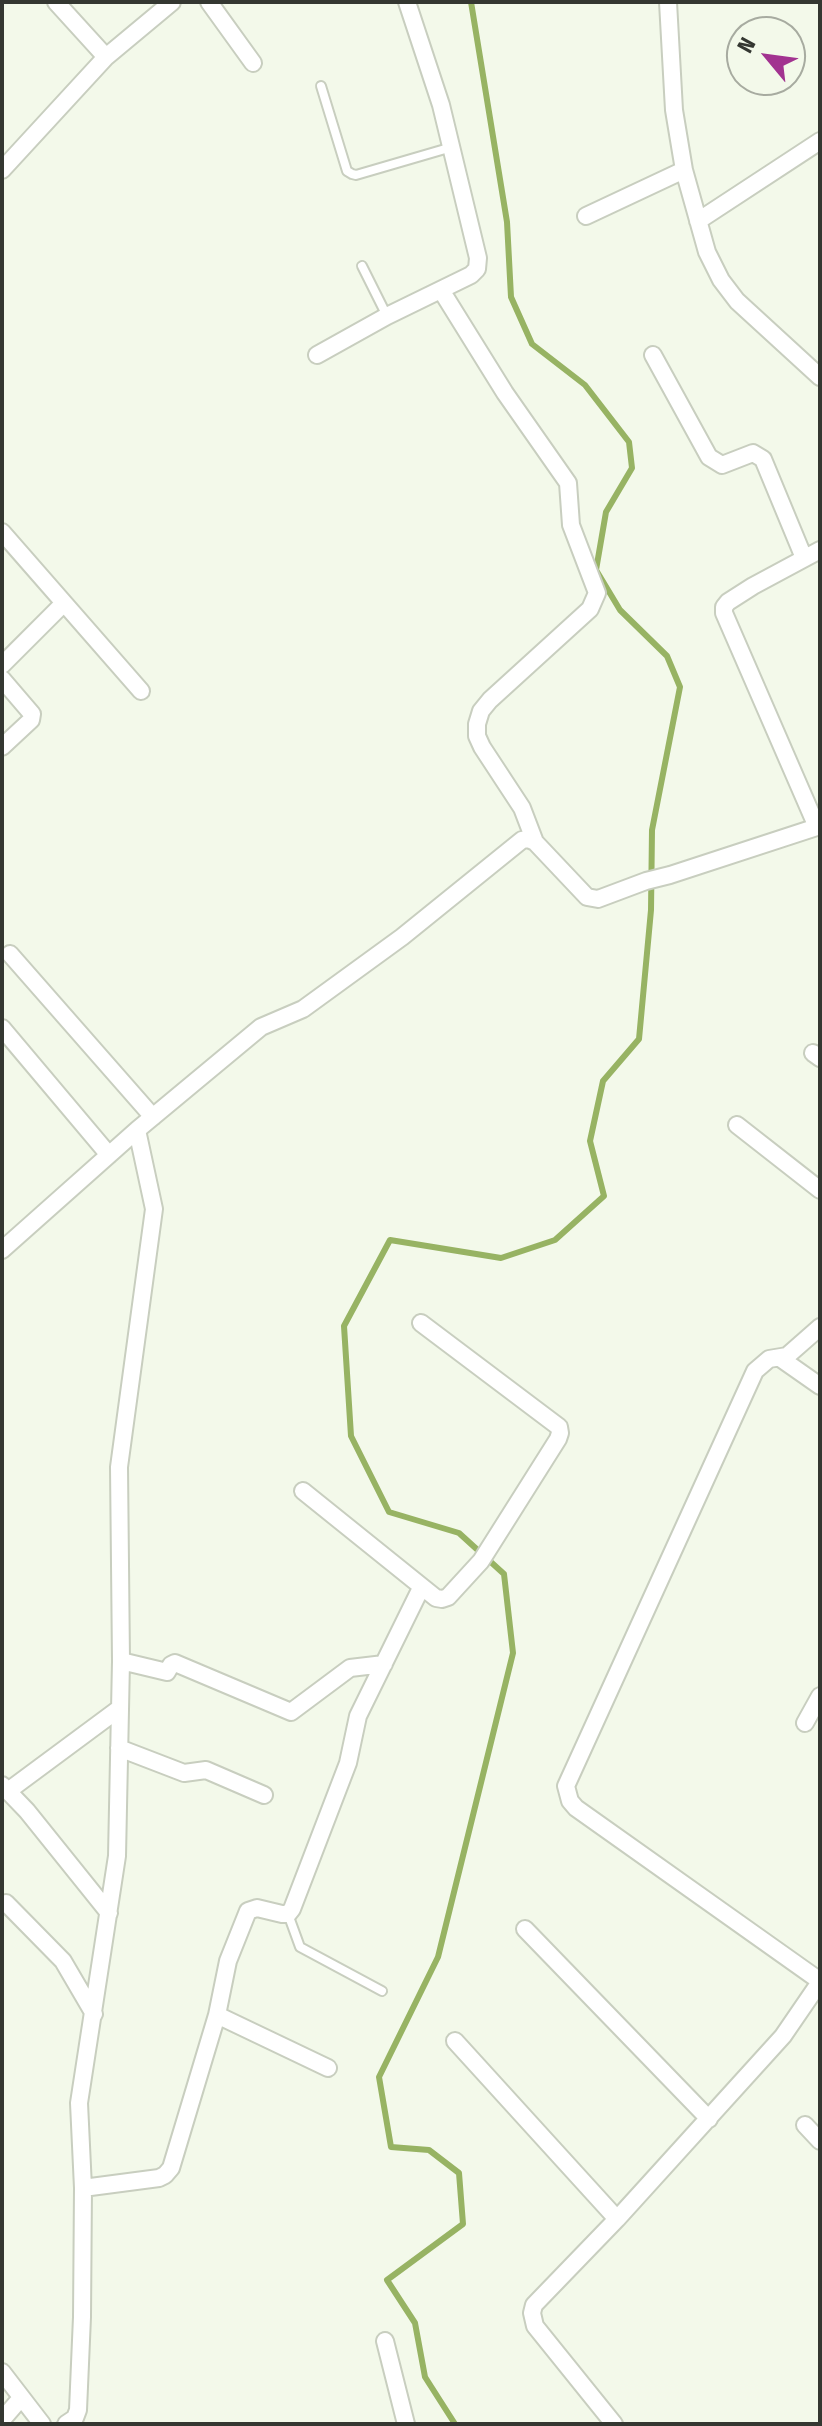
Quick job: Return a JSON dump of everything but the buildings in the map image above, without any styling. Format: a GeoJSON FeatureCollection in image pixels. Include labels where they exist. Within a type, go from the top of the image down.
{"type":"FeatureCollection","features":[{"type":"Feature","properties":{"kind":"street"},"geometry":{"type":"LineString","coordinates":[[56,2],[106,57]]}},
{"type":"Feature","properties":{"kind":"street"},"geometry":{"type":"LineString","coordinates":[[2,170],[106,57],[172,2]]}},
{"type":"Feature","properties":{"kind":"street"},"geometry":{"type":"LineString","coordinates":[[209,2],[253,63]]}},
{"type":"Feature","properties":{"kind":"street"},"geometry":{"type":"LineString","coordinates":[[317,355],[471,275],[477,269],[478,258],[441,105],[407,2]]}},
{"type":"Feature","properties":{"kind":"street"},"geometry":{"type":"LineString","coordinates":[[668,2],[674,110],[684,170],[707,252],[721,280],[737,301],[820,377]]}},
{"type":"Feature","properties":{"kind":"street"},"geometry":{"type":"LineString","coordinates":[[698,221],[820,141]]}},
{"type":"Feature","properties":{"kind":"street"},"geometry":{"type":"LineString","coordinates":[[586,216],[684,170]]}},
{"type":"Feature","properties":{"kind":"street"},"geometry":{"type":"LineString","coordinates":[[441,290],[505,393],[568,483],[571,525],[597,593],[590,609],[490,700],[481,711],[477,724],[477,736],[482,747],[522,808],[535,842],[587,897],[598,899],[818,826],[724,607],[753,586],[820,550]]}},
{"type":"Feature","properties":{"kind":"street"},"geometry":{"type":"LineString","coordinates":[[653,355],[709,457],[722,465],[753,453],[763,459],[804,558]]}},
{"type":"Feature","properties":{"kind":"street"},"geometry":{"type":"LineString","coordinates":[[2,532],[141,691]]}},
{"type":"Feature","properties":{"kind":"street"},"geometry":{"type":"LineString","coordinates":[[2,665],[64,603]]}},
{"type":"Feature","properties":{"kind":"street"},"geometry":{"type":"LineString","coordinates":[[2,679],[32,714],[31,720],[2,747]]}},
{"type":"Feature","properties":{"kind":"street"},"geometry":{"type":"LineString","coordinates":[[2,1250],[137,1130],[261,1027],[303,1009],[402,937],[522,840],[535,842]]}},
{"type":"Feature","properties":{"kind":"street"},"geometry":{"type":"LineString","coordinates":[[10,954],[153,1117]]}},
{"type":"Feature","properties":{"kind":"street"},"geometry":{"type":"LineString","coordinates":[[2,1028],[109,1155]]}},
{"type":"Feature","properties":{"kind":"street"},"geometry":{"type":"LineString","coordinates":[[737,1125],[820,1190]]}},
{"type":"Feature","properties":{"kind":"street"},"geometry":{"type":"LineString","coordinates":[[66,2424],[75,2418],[78,2410],[82,2317],[83,2188],[79,2103],[117,1856],[121,1661],[119,1467],[154,1209],[137,1130]]}},
{"type":"Feature","properties":{"kind":"street"},"geometry":{"type":"LineString","coordinates":[[303,1491],[436,1598],[448,1597],[481,1561],[558,1439],[559,1427],[421,1323]]}},
{"type":"Feature","properties":{"kind":"street"},"geometry":{"type":"LineString","coordinates":[[614,2424],[535,2326],[532,2313],[538,2299],[617,2219],[783,2036],[820,1981],[576,1808],[570,1801],[566,1786],[755,1371],[769,1359],[780,1358],[794,1351],[820,1327]]}},
{"type":"Feature","properties":{"kind":"street"},"geometry":{"type":"LineString","coordinates":[[780,1358],[820,1386]]}},
{"type":"Feature","properties":{"kind":"street"},"geometry":{"type":"LineString","coordinates":[[83,2188],[159,2178],[171,2168],[217,2015],[228,1961],[248,1911],[257,1908],[288,1914],[292,1909],[348,1763],[358,1716],[421,1588]]}},
{"type":"Feature","properties":{"kind":"street"},"geometry":{"type":"LineString","coordinates":[[121,1661],[167,1672],[175,1663],[291,1712],[350,1668],[384,1664]]}},
{"type":"Feature","properties":{"kind":"street"},"geometry":{"type":"LineString","coordinates":[[805,1723],[820,1696]]}},
{"type":"Feature","properties":{"kind":"street"},"geometry":{"type":"LineString","coordinates":[[109,1913],[5,1788],[120,1708]]}},
{"type":"Feature","properties":{"kind":"street"},"geometry":{"type":"LineString","coordinates":[[119,1748],[184,1773],[206,1770],[264,1795]]}},
{"type":"Feature","properties":{"kind":"street"},"geometry":{"type":"LineString","coordinates":[[6,1903],[63,1961],[94,2014]]}},
{"type":"Feature","properties":{"kind":"street"},"geometry":{"type":"LineString","coordinates":[[525,1929],[709,2119]]}},
{"type":"Feature","properties":{"kind":"street"},"geometry":{"type":"LineString","coordinates":[[217,2015],[328,2068]]}},
{"type":"Feature","properties":{"kind":"street"},"geometry":{"type":"LineString","coordinates":[[455,2041],[617,2219]]}},
{"type":"Feature","properties":{"kind":"street"},"geometry":{"type":"LineString","coordinates":[[805,2125],[820,2141]]}},
{"type":"Feature","properties":{"kind":"street"},"geometry":{"type":"LineString","coordinates":[[385,2341],[406,2424]]}},
{"type":"Feature","properties":{"kind":"street"},"geometry":{"type":"LineString","coordinates":[[2,2372],[42,2424]]}},
{"type":"Feature","properties":{"kind":"street"},"geometry":{"type":"LineString","coordinates":[[2,2420],[21,2398]]}},
{"type":"Feature","properties":{"kind":"lane"},"geometry":{"type":"LineString","coordinates":[[321,86],[347,171],[352,174],[452,147]]}},
{"type":"Feature","properties":{"kind":"lane"},"geometry":{"type":"LineString","coordinates":[[362,266],[387,316]]}},
{"type":"Feature","properties":{"kind":"lane"},"geometry":{"type":"LineString","coordinates":[[288,1914],[300,1947],[382,1991]]}},
{"type":"Feature","properties":{"kind":"waterway"},"geometry":{"type":"LineString","coordinates":[[455,2424],[425,2377],[415,2323],[387,2280],[463,2224],[459,2173],[429,2150],[391,2147],[379,2077],[438,1957],[513,1653],[504,1574],[459,1533],[389,1512],[351,1436],[344,1326],[390,1240],[501,1258],[555,1240],[604,1196],[590,1141],[603,1081],[639,1039],[651,910],[652,830],[680,687],[667,656],[620,610],[596,570],[606,512],[632,468],[629,442],[585,385],[532,344],[511,297],[507,222],[471,2]]}}]}
